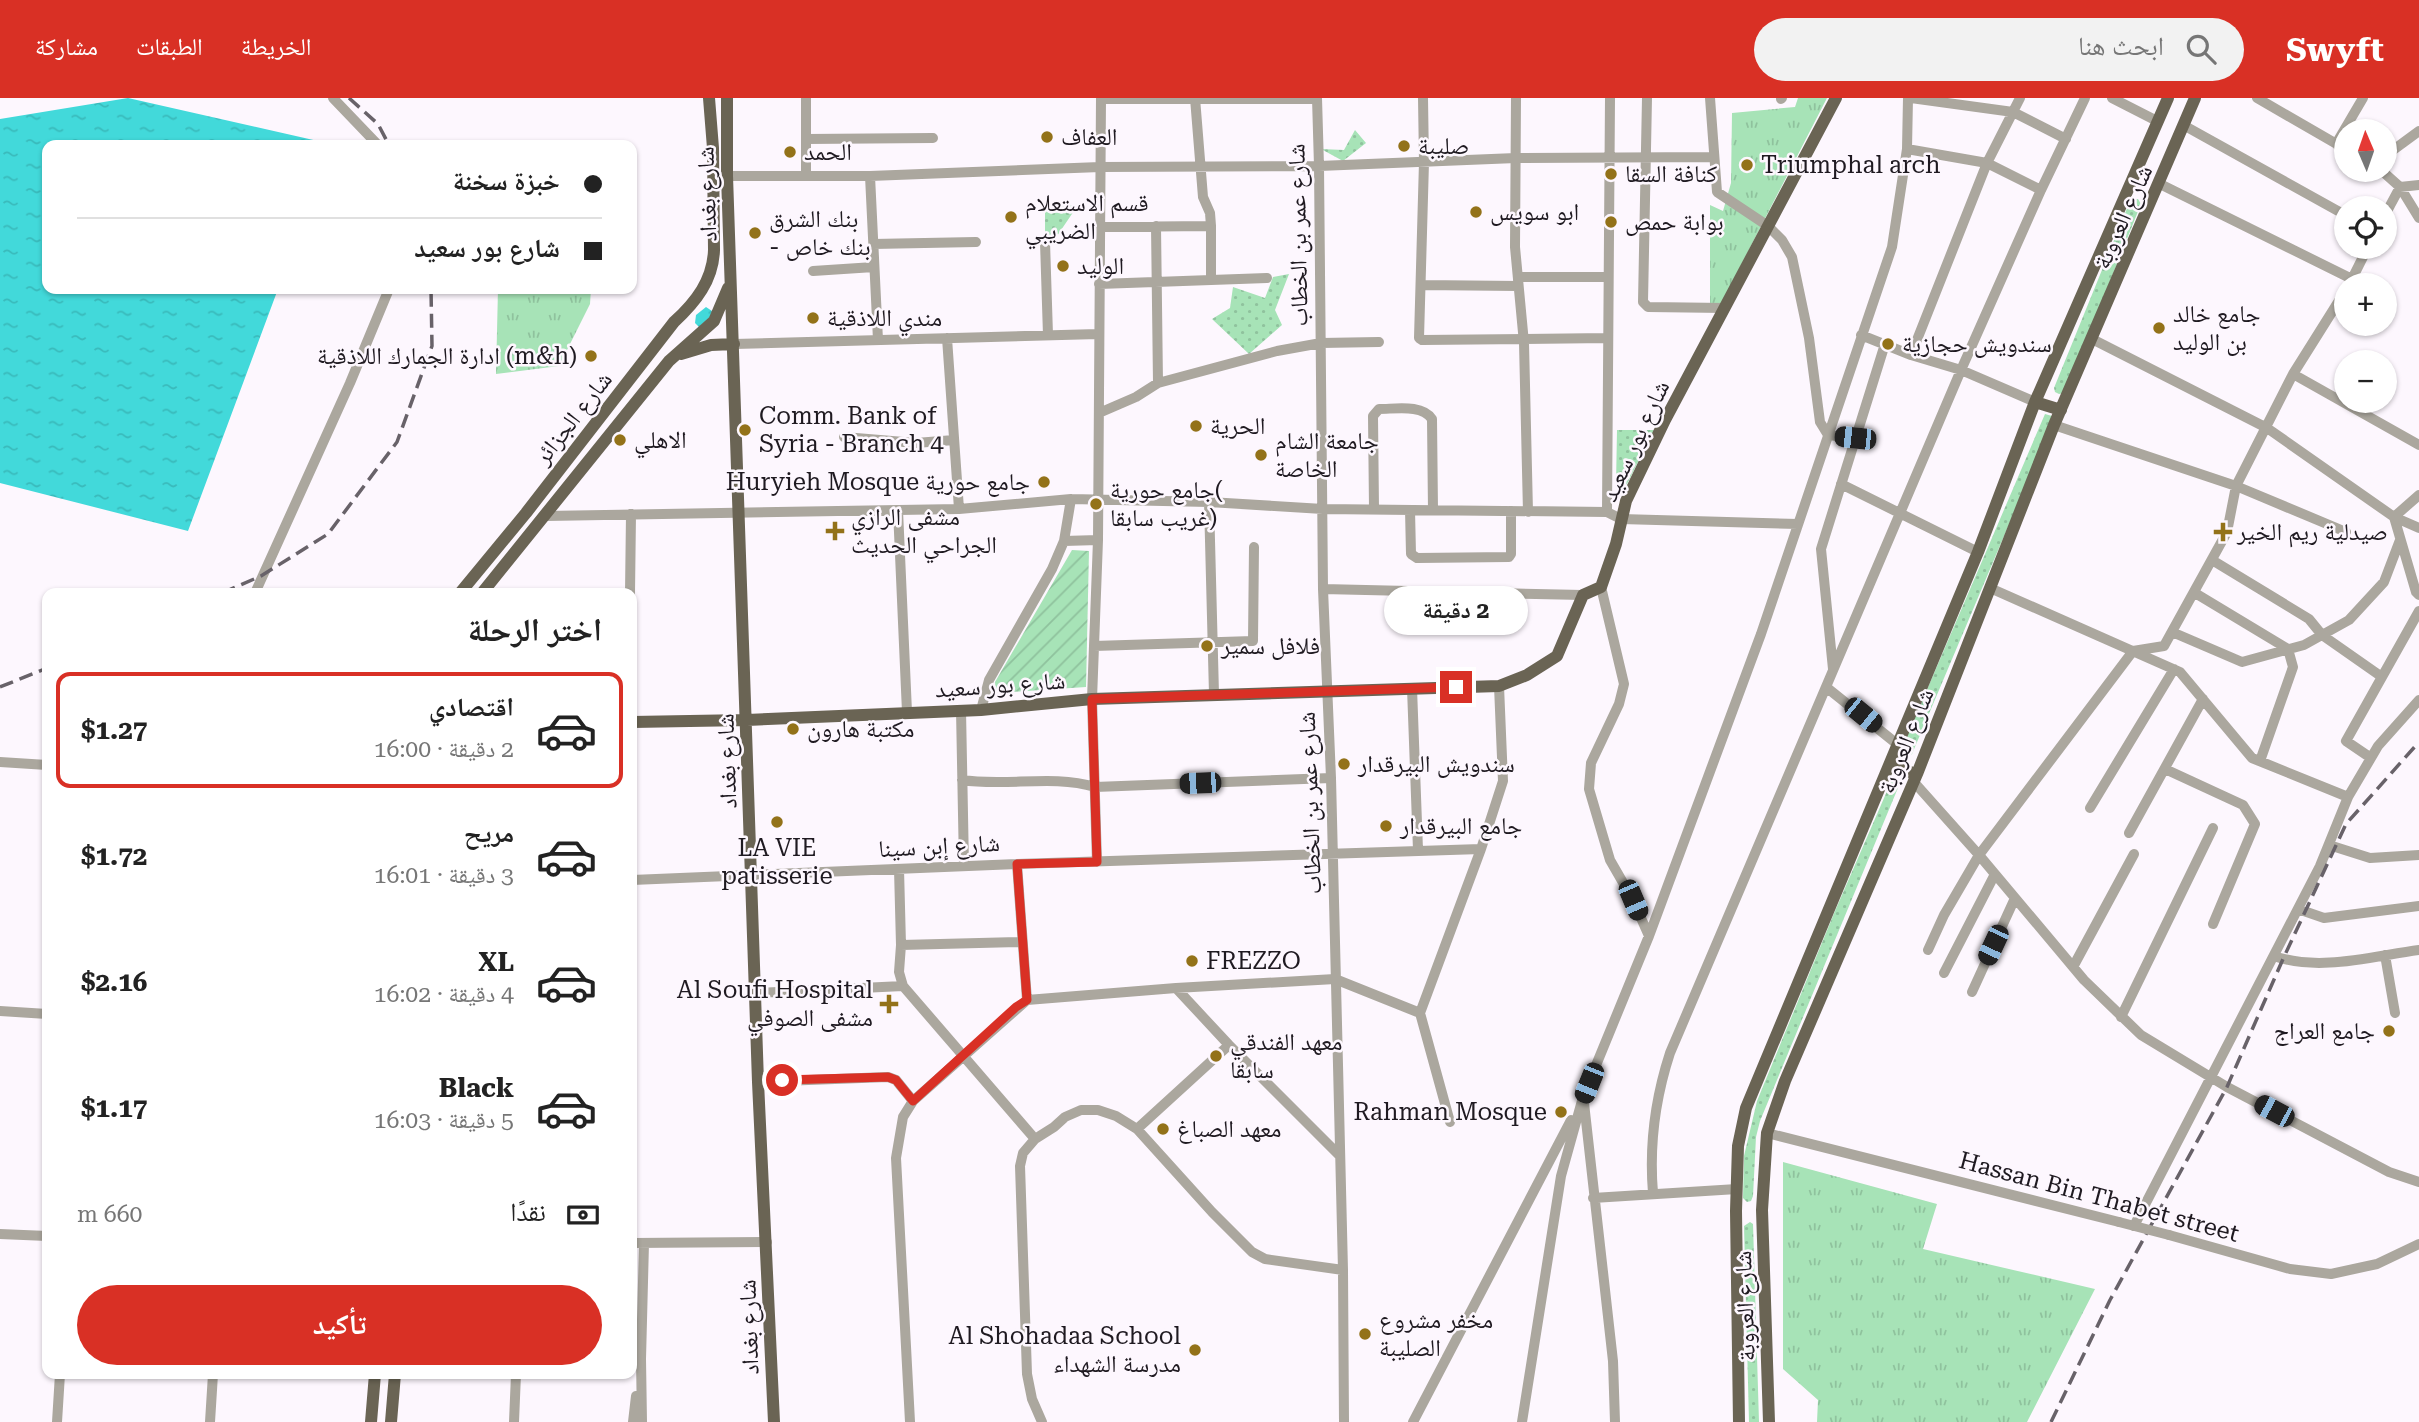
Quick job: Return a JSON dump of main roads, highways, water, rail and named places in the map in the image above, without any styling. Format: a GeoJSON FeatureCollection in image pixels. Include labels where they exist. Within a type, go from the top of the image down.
{"type":"FeatureCollection","features":[{"type":"Feature","properties":{"kind":"main road","name":"شارع بغداد"},"geometry":{"type":"LineString","coordinates":[[709,98],[713,148],[714,266]]}},
{"type":"Feature","properties":{"kind":"main road","name":"شارع بغداد"},"geometry":{"type":"LineString","coordinates":[[727,98],[727,176],[758,1082],[774,1422]]}},
{"type":"Feature","properties":{"kind":"main road"},"geometry":{"type":"LineString","coordinates":[[1823,121],[1836,98]]}},
{"type":"Feature","properties":{"kind":"main road"},"geometry":{"type":"LineString","coordinates":[[1823,121],[1845,98]]}},
{"type":"Feature","properties":{"kind":"main road","name":"شارع العروبة"},"geometry":{"type":"LineString","coordinates":[[1739,1422],[1736,1211],[1738,1146],[1746,1108],[1978,552],[2035,402],[2168,98]]}},
{"type":"Feature","properties":{"kind":"main road","name":"شارع العروبة"},"geometry":{"type":"LineString","coordinates":[[1769,1422],[1762,1210],[1766,1133],[1785,1082],[1915,778],[2054,425],[2196,98]]}},
{"type":"Feature","properties":{"kind":"main road","name":"شارع بور سعيد"},"geometry":{"type":"LineString","coordinates":[[637,722],[981,710],[1092,699],[1499,685],[1527,675],[1557,656],[1583,595],[1601,587],[1616,544],[1626,500],[1665,420],[1823,121]]}},
{"type":"Feature","properties":{"kind":"main road","name":"شارع الجزائر"},"geometry":{"type":"LineString","coordinates":[[464,588],[526,513],[674,322],[698,297],[714,266]]}},
{"type":"Feature","properties":{"kind":"main road","name":"شارع الجزائر"},"geometry":{"type":"LineString","coordinates":[[486,588],[669,361],[715,321],[727,293],[731,270]]}},
{"type":"Feature","properties":{"kind":"main road"},"geometry":{"type":"LineString","coordinates":[[669,361],[700,347],[734,344]]}},
{"type":"Feature","properties":{"kind":"main road"},"geometry":{"type":"LineString","coordinates":[[2035,402],[2061,410]]}},
{"type":"Feature","properties":{"kind":"main road"},"geometry":{"type":"LineString","coordinates":[[526,513],[546,516]]}},
{"type":"Feature","properties":{"kind":"main road"},"geometry":{"type":"LineString","coordinates":[[1888,766],[1915,778]]}},
{"type":"Feature","properties":{"kind":"main road"},"geometry":{"type":"LineString","coordinates":[[1736,1211],[1762,1210]]}},
{"type":"Feature","properties":{"kind":"main road"},"geometry":{"type":"LineString","coordinates":[[371,1422],[375,1379]]}},
{"type":"Feature","properties":{"kind":"main road"},"geometry":{"type":"LineString","coordinates":[[390,1422],[394,1379]]}},
{"type":"Feature","properties":{"kind":"water"},"geometry":{"type":"Polygon","coordinates":[[[128,98],[313,140],[42,140],[42,294],[276,294],[188,531],[0,483],[0,119],[128,98]]]}},
{"type":"Feature","properties":{"kind":"water"},"geometry":{"type":"Polygon","coordinates":[[[706,307],[712,311],[711,316],[699,327],[695,323],[696,315],[706,307]]]}},
{"type":"Feature","properties":{"kind":"railway"},"geometry":{"type":"LineString","coordinates":[[349,98],[378,124],[386,140]]}},
{"type":"Feature","properties":{"kind":"railway"},"geometry":{"type":"LineString","coordinates":[[233,588],[261,576],[328,534],[397,442],[432,346],[431,294]]}},
{"type":"Feature","properties":{"kind":"railway"},"geometry":{"type":"LineString","coordinates":[[0,687],[42,670]]}},
{"type":"Feature","properties":{"kind":"railway"},"geometry":{"type":"LineString","coordinates":[[2051,1422],[2110,1300],[2227,1087],[2346,824],[2419,742]]}},
{"type":"Feature","properties":{"kind":"place","name":"العفاف"},"geometry":{"type":"Point","coordinates":[1047,137]}},
{"type":"Feature","properties":{"kind":"place","name":"صليبة"},"geometry":{"type":"Point","coordinates":[1404,146]}},
{"type":"Feature","properties":{"kind":"place","name":"الحمد"},"geometry":{"type":"Point","coordinates":[790,152]}},
{"type":"Feature","properties":{"kind":"place","name":"Triumphal arch"},"geometry":{"type":"Point","coordinates":[1747,165]}},
{"type":"Feature","properties":{"kind":"place","name":"كنافة السقا"},"geometry":{"type":"Point","coordinates":[1611,174]}},
{"type":"Feature","properties":{"kind":"place","name":"ابو سويس"},"geometry":{"type":"Point","coordinates":[1476,212]}},
{"type":"Feature","properties":{"kind":"place","name":"قسم الاستعلام الضريبي"},"geometry":{"type":"Point","coordinates":[1011,217]}},
{"type":"Feature","properties":{"kind":"place","name":"بوابة حمص"},"geometry":{"type":"Point","coordinates":[1611,222]}},
{"type":"Feature","properties":{"kind":"place","name":"بنك الشرق - بنك خاص"},"geometry":{"type":"Point","coordinates":[755,233]}},
{"type":"Feature","properties":{"kind":"place","name":"الوليد"},"geometry":{"type":"Point","coordinates":[1063,266]}},
{"type":"Feature","properties":{"kind":"place","name":"مندي اللاذقية"},"geometry":{"type":"Point","coordinates":[813,318]}},
{"type":"Feature","properties":{"kind":"place","name":"جامع خالد بن الوليد"},"geometry":{"type":"Point","coordinates":[2159,328]}},
{"type":"Feature","properties":{"kind":"place","name":"سندويش حجازية"},"geometry":{"type":"Point","coordinates":[1888,344]}},
{"type":"Feature","properties":{"kind":"place","name":"ادارة الجمارك اللاذقية (m&h)"},"geometry":{"type":"Point","coordinates":[591,356]}},
{"type":"Feature","properties":{"kind":"place","name":"الحرية"},"geometry":{"type":"Point","coordinates":[1196,426]}},
{"type":"Feature","properties":{"kind":"place","name":"Comm. Bank of Syria - Branch 4"},"geometry":{"type":"Point","coordinates":[745,430]}},
{"type":"Feature","properties":{"kind":"place","name":"الاهلي"},"geometry":{"type":"Point","coordinates":[620,440]}},
{"type":"Feature","properties":{"kind":"place","name":"جامعة الشام الخاصة"},"geometry":{"type":"Point","coordinates":[1261,455]}},
{"type":"Feature","properties":{"kind":"place","name":"Huryieh Mosque جامع حورية"},"geometry":{"type":"Point","coordinates":[1044,482]}},
{"type":"Feature","properties":{"kind":"place","name":"جامع حورية( غريب سابقا)"},"geometry":{"type":"Point","coordinates":[1096,504]}},
{"type":"Feature","properties":{"kind":"place","name":"مشفى الرازي الجراحي الحديث"},"geometry":{"type":"Point","coordinates":[835,531]}},
{"type":"Feature","properties":{"kind":"place","name":"صيدلية ريم الخير"},"geometry":{"type":"Point","coordinates":[2223,532]}},
{"type":"Feature","properties":{"kind":"place","name":"فلافل سمير"},"geometry":{"type":"Point","coordinates":[1207,646]}},
{"type":"Feature","properties":{"kind":"place","name":"مكتبة هارون"},"geometry":{"type":"Point","coordinates":[793,729]}},
{"type":"Feature","properties":{"kind":"place","name":"سندويش البيرقدار"},"geometry":{"type":"Point","coordinates":[1344,764]}},
{"type":"Feature","properties":{"kind":"place","name":"LA VIE patisserie"},"geometry":{"type":"Point","coordinates":[777,822]}},
{"type":"Feature","properties":{"kind":"place","name":"جامع البيرقدار"},"geometry":{"type":"Point","coordinates":[1386,826]}},
{"type":"Feature","properties":{"kind":"place","name":"FREZZO"},"geometry":{"type":"Point","coordinates":[1192,961]}},
{"type":"Feature","properties":{"kind":"place","name":"Al Soufi Hospital مشفى الصوفي"},"geometry":{"type":"Point","coordinates":[889,1004]}},
{"type":"Feature","properties":{"kind":"place","name":"جامع العراج"},"geometry":{"type":"Point","coordinates":[2389,1031]}},
{"type":"Feature","properties":{"kind":"place","name":"معهد الفندقي سابقا"},"geometry":{"type":"Point","coordinates":[1216,1056]}},
{"type":"Feature","properties":{"kind":"place","name":"Rahman Mosque"},"geometry":{"type":"Point","coordinates":[1561,1112]}},
{"type":"Feature","properties":{"kind":"place","name":"معهد الصباغ"},"geometry":{"type":"Point","coordinates":[1163,1129]}},
{"type":"Feature","properties":{"kind":"place","name":"مخفر مشروع الصليبة"},"geometry":{"type":"Point","coordinates":[1365,1334]}},
{"type":"Feature","properties":{"kind":"place","name":"Al Shohadaa School مدرسة الشهداء"},"geometry":{"type":"Point","coordinates":[1195,1350]}}]}
